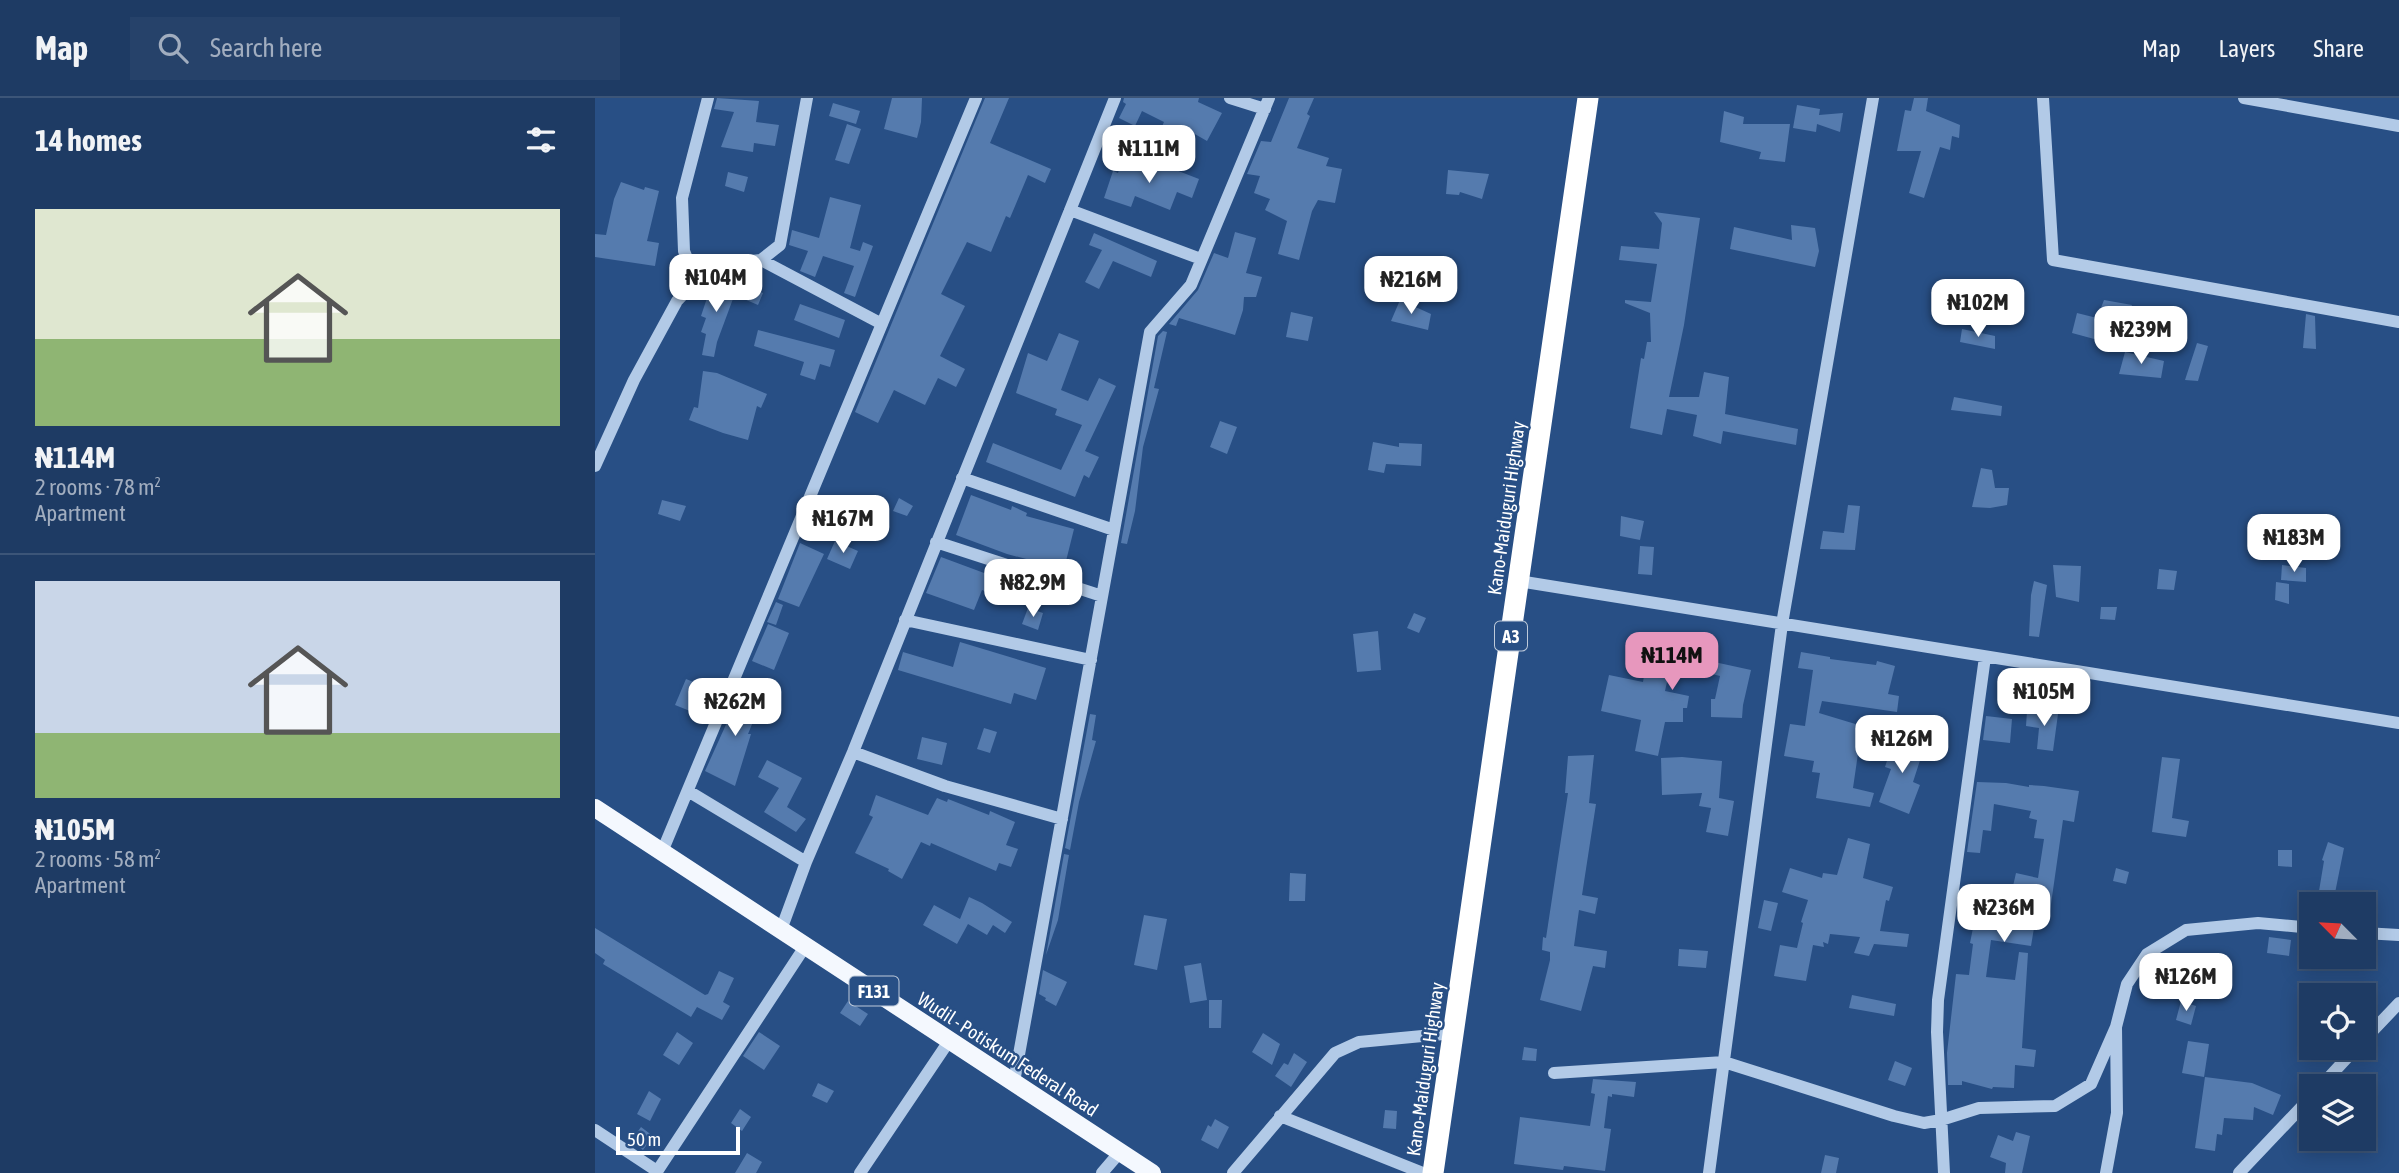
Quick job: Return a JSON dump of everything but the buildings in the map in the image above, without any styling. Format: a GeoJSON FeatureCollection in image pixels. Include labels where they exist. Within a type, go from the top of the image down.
{"type":"FeatureCollection","features":[{"type":"Feature","properties":{"kind":"highway","name":"Kano-Maiduguri Highway"},"geometry":{"type":"LineString","coordinates":[[1433,1173],[1588,98]]}},
{"type":"Feature","properties":{"kind":"main road","name":"Wudil - Potiskum Federal Road"},"geometry":{"type":"LineString","coordinates":[[595,808],[1153,1173]]}},
{"type":"Feature","properties":{"kind":"street"},"geometry":{"type":"LineString","coordinates":[[696,281],[684,251],[682,198],[708,98]]}},
{"type":"Feature","properties":{"kind":"street"},"geometry":{"type":"LineString","coordinates":[[595,466],[634,380],[677,301],[711,265],[761,260],[781,245],[807,98]]}},
{"type":"Feature","properties":{"kind":"street"},"geometry":{"type":"LineString","coordinates":[[663,852],[976,98]]}},
{"type":"Feature","properties":{"kind":"street"},"geometry":{"type":"LineString","coordinates":[[781,930],[806,862],[853,752],[1115,98]]}},
{"type":"Feature","properties":{"kind":"street"},"geometry":{"type":"LineString","coordinates":[[1013,1082],[1150,332],[1191,285],[1267,103],[1230,98]]}},
{"type":"Feature","properties":{"kind":"street"},"geometry":{"type":"LineString","coordinates":[[1709,1173],[1782,624],[1872,98]]}},
{"type":"Feature","properties":{"kind":"street"},"geometry":{"type":"LineString","coordinates":[[2043,98],[2053,260],[2399,322]]}},
{"type":"Feature","properties":{"kind":"street"},"geometry":{"type":"LineString","coordinates":[[2244,98],[2399,126]]}},
{"type":"Feature","properties":{"kind":"street"},"geometry":{"type":"LineString","coordinates":[[1070,210],[1202,259]]}},
{"type":"Feature","properties":{"kind":"street"},"geometry":{"type":"LineString","coordinates":[[761,260],[882,324]]}},
{"type":"Feature","properties":{"kind":"street"},"geometry":{"type":"LineString","coordinates":[[962,478],[1114,530]]}},
{"type":"Feature","properties":{"kind":"street"},"geometry":{"type":"LineString","coordinates":[[936,542],[1102,596]]}},
{"type":"Feature","properties":{"kind":"street"},"geometry":{"type":"LineString","coordinates":[[1519,581],[2399,723]]}},
{"type":"Feature","properties":{"kind":"street"},"geometry":{"type":"LineString","coordinates":[[905,620],[1090,660]]}},
{"type":"Feature","properties":{"kind":"street"},"geometry":{"type":"LineString","coordinates":[[1944,1173],[1938,1000],[1985,657]]}},
{"type":"Feature","properties":{"kind":"street"},"geometry":{"type":"LineString","coordinates":[[853,752],[945,786],[1062,819]]}},
{"type":"Feature","properties":{"kind":"street"},"geometry":{"type":"LineString","coordinates":[[688,791],[806,862]]}},
{"type":"Feature","properties":{"kind":"street"},"geometry":{"type":"LineString","coordinates":[[1554,1073],[1724,1062],[1924,1123],[1979,1108],[2055,1106],[2091,1084],[2116,1027],[2127,984],[2147,954],[2186,930],[2258,923],[2299,927]]}},
{"type":"Feature","properties":{"kind":"street"},"geometry":{"type":"LineString","coordinates":[[2377,934],[2399,935]]}},
{"type":"Feature","properties":{"kind":"street"},"geometry":{"type":"LineString","coordinates":[[595,1130],[657,1172],[806,945]]}},
{"type":"Feature","properties":{"kind":"street"},"geometry":{"type":"LineString","coordinates":[[2376,1027],[2399,1003]]}},
{"type":"Feature","properties":{"kind":"street"},"geometry":{"type":"LineString","coordinates":[[2106,1173],[2117,1113],[2116,1027]]}},
{"type":"Feature","properties":{"kind":"street"},"geometry":{"type":"LineString","coordinates":[[1233,1173],[1335,1053],[1359,1042],[1454,1033]]}},
{"type":"Feature","properties":{"kind":"street"},"geometry":{"type":"LineString","coordinates":[[859,1173],[949,1041]]}},
{"type":"Feature","properties":{"kind":"street"},"geometry":{"type":"LineString","coordinates":[[2332,1074],[2345,1060]]}},
{"type":"Feature","properties":{"kind":"street"},"geometry":{"type":"LineString","coordinates":[[2239,1173],[2299,1110]]}},
{"type":"Feature","properties":{"kind":"street"},"geometry":{"type":"LineString","coordinates":[[1280,1116],[1423,1173]]}},
{"type":"Feature","properties":{"kind":"street"},"geometry":{"type":"LineString","coordinates":[[1103,1173],[1120,1152]]}}]}
